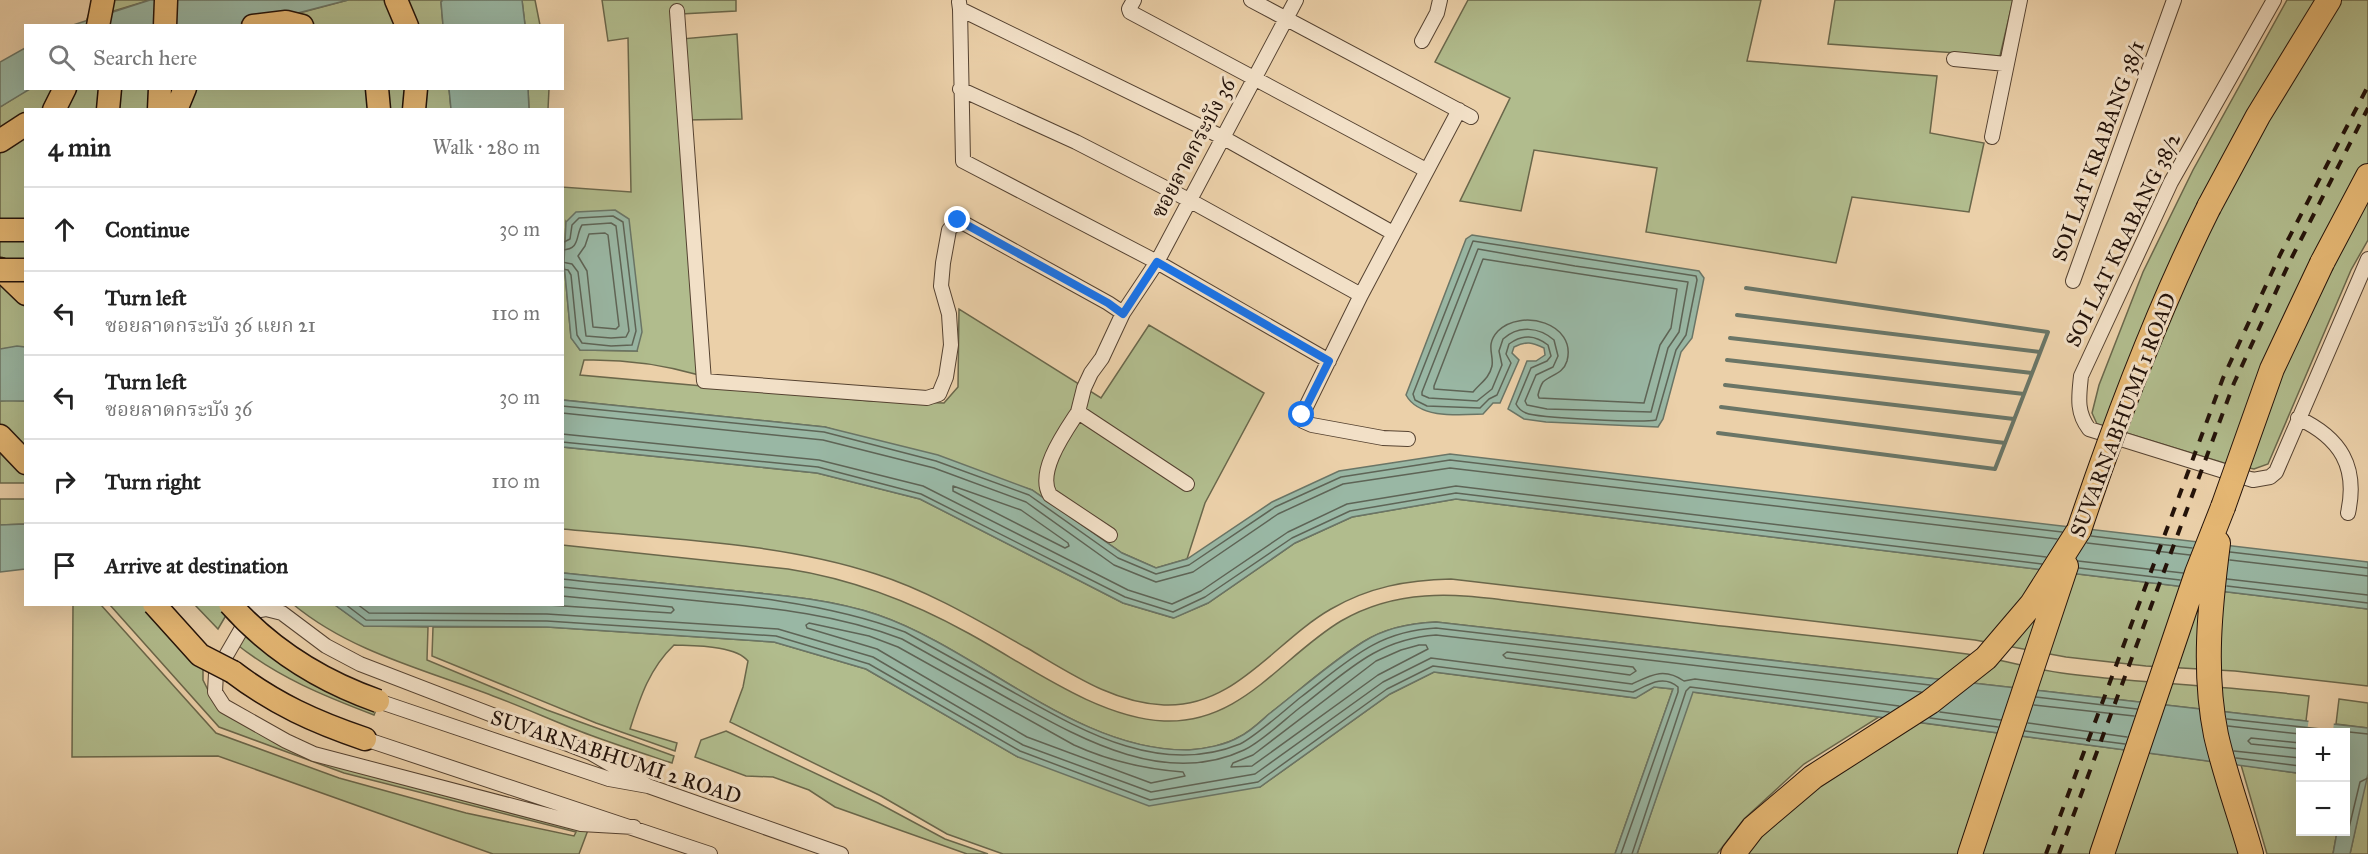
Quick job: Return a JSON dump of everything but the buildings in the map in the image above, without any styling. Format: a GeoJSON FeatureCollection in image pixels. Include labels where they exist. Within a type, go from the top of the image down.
{"type":"FeatureCollection","features":[{"type":"Feature","properties":{"kind":"highway","name":"SUVARNABHUMI 1 ROAD"},"geometry":{"type":"LineString","coordinates":[[1970,854],[2102,462],[2143,355],[2186,253],[2236,156],[2329,0]]}},
{"type":"Feature","properties":{"kind":"highway"},"geometry":{"type":"LineString","coordinates":[[2102,854],[2197,573],[2272,369],[2322,263],[2368,176]]}},
{"type":"Feature","properties":{"kind":"highway"},"geometry":{"type":"LineString","coordinates":[[2223,507],[2208,651],[2210,696],[2217,736],[2251,854]]}},
{"type":"Feature","properties":{"kind":"highway"},"geometry":{"type":"LineString","coordinates":[[1733,854],[1753,828],[1813,777],[1930,702],[1986,658],[2031,604],[2079,530]]}},
{"type":"Feature","properties":{"kind":"main road"},"geometry":{"type":"LineString","coordinates":[[98,24],[103,0]]}},
{"type":"Feature","properties":{"kind":"main road"},"geometry":{"type":"LineString","coordinates":[[114,24],[116,0]]}},
{"type":"Feature","properties":{"kind":"main road"},"geometry":{"type":"LineString","coordinates":[[165,24],[166,0]]}},
{"type":"Feature","properties":{"kind":"main road"},"geometry":{"type":"LineString","coordinates":[[396,0],[406,24]]}},
{"type":"Feature","properties":{"kind":"main road"},"geometry":{"type":"LineString","coordinates":[[269,24],[285,22],[294,24]]}},
{"type":"Feature","properties":{"kind":"main road"},"geometry":{"type":"LineString","coordinates":[[108,108],[110,90]]}},
{"type":"Feature","properties":{"kind":"main road"},"geometry":{"type":"LineString","coordinates":[[159,108],[160,90]]}},
{"type":"Feature","properties":{"kind":"main road"},"geometry":{"type":"LineString","coordinates":[[177,108],[184,90]]}},
{"type":"Feature","properties":{"kind":"main road"},"geometry":{"type":"LineString","coordinates":[[377,90],[379,108]]}},
{"type":"Feature","properties":{"kind":"main road"},"geometry":{"type":"LineString","coordinates":[[414,108],[416,90]]}},
{"type":"Feature","properties":{"kind":"main road"},"geometry":{"type":"LineString","coordinates":[[0,141],[24,125]]}},
{"type":"Feature","properties":{"kind":"main road"},"geometry":{"type":"LineString","coordinates":[[0,155],[24,138]]}},
{"type":"Feature","properties":{"kind":"main road"},"geometry":{"type":"LineString","coordinates":[[0,230],[24,230]]}},
{"type":"Feature","properties":{"kind":"main road"},"geometry":{"type":"LineString","coordinates":[[0,269],[24,270]]}},
{"type":"Feature","properties":{"kind":"main road"},"geometry":{"type":"LineString","coordinates":[[0,269],[24,292]]}},
{"type":"Feature","properties":{"kind":"main road"},"geometry":{"type":"LineString","coordinates":[[0,436],[24,461]]}},
{"type":"Feature","properties":{"kind":"main road"},"geometry":{"type":"LineString","coordinates":[[156,606],[200,655],[233,672],[286,708],[364,739]]}},
{"type":"Feature","properties":{"kind":"main road"},"geometry":{"type":"LineString","coordinates":[[171,606],[233,672]]}},
{"type":"Feature","properties":{"kind":"main road"},"geometry":{"type":"LineString","coordinates":[[232,606],[270,642],[301,664],[333,683],[378,701]]}},
{"type":"Feature","properties":{"kind":"street"},"geometry":{"type":"LineString","coordinates":[[1134,0],[1129,9],[1130,12],[1426,170]]}},
{"type":"Feature","properties":{"kind":"street"},"geometry":{"type":"LineString","coordinates":[[1251,0],[1465,114],[1426,170],[1305,405],[1302,415],[1304,421],[1312,425],[1383,438],[1408,439]]}},
{"type":"Feature","properties":{"kind":"street","name":"ซอยลาดกระบัง 36"},"geometry":{"type":"LineString","coordinates":[[1110,536],[1050,495],[1046,488],[1047,469],[1078,412],[1084,388],[1123,314],[1157,262],[1296,0]]}},
{"type":"Feature","properties":{"kind":"street"},"geometry":{"type":"LineString","coordinates":[[1422,41],[1437,13],[1440,0]]}},
{"type":"Feature","properties":{"kind":"street"},"geometry":{"type":"LineString","coordinates":[[1992,137],[2020,0]]}},
{"type":"Feature","properties":{"kind":"street","name":"SOI LAT KRABANG 38/1"},"geometry":{"type":"LineString","coordinates":[[2073,281],[2174,0]]}},
{"type":"Feature","properties":{"kind":"street","name":"SOI LAT KRABANG 38/2"},"geometry":{"type":"LineString","coordinates":[[2274,0],[2171,182],[2081,376],[2079,409],[2081,419],[2089,429],[2253,480],[2263,480],[2276,472],[2368,259]]}},
{"type":"Feature","properties":{"kind":"street"},"geometry":{"type":"LineString","coordinates":[[1329,361],[1157,262],[963,161],[959,4],[1222,137],[1393,233]]}},
{"type":"Feature","properties":{"kind":"street"},"geometry":{"type":"LineString","coordinates":[[677,11],[704,381],[927,398],[939,394],[946,377],[951,345],[949,314],[941,286],[943,263],[949,230],[958,220],[1108,303],[1123,314]]}},
{"type":"Feature","properties":{"kind":"street"},"geometry":{"type":"LineString","coordinates":[[1954,59],[2006,64]]}},
{"type":"Feature","properties":{"kind":"street"},"geometry":{"type":"LineString","coordinates":[[960,89],[1076,142],[1189,200],[1361,295]]}},
{"type":"Feature","properties":{"kind":"street"},"geometry":{"type":"LineString","coordinates":[[1078,412],[1187,484]]}},
{"type":"Feature","properties":{"kind":"street"},"geometry":{"type":"LineString","coordinates":[[2298,418],[2319,428],[2339,450],[2352,481],[2348,513]]}},
{"type":"Feature","properties":{"kind":"street"},"geometry":{"type":"LineString","coordinates":[[634,827],[581,824],[314,754],[224,706],[215,692],[216,673],[249,616],[260,609],[277,611],[326,646],[360,664],[591,753],[648,786]]}},
{"type":"Feature","properties":{"kind":"street","name":"SUVARNABHUMI 2 ROAD"},"geometry":{"type":"LineString","coordinates":[[378,701],[609,779],[648,786],[841,854]]}},
{"type":"Feature","properties":{"kind":"street"},"geometry":{"type":"LineString","coordinates":[[364,739],[710,854]]}},
{"type":"Feature","properties":{"kind":"shaded area"},"geometry":{"type":"Polygon","coordinates":[[[94,0],[150,0],[87,19],[94,0]]]}},
{"type":"Feature","properties":{"kind":"shaded area"},"geometry":{"type":"Polygon","coordinates":[[[348,0],[443,0],[441,2],[443,24],[258,24],[348,0]]]}},
{"type":"Feature","properties":{"kind":"shaded area"},"geometry":{"type":"Polygon","coordinates":[[[522,0],[535,0],[540,24],[525,24],[522,0]]]}},
{"type":"Feature","properties":{"kind":"shaded area"},"geometry":{"type":"Polygon","coordinates":[[[602,0],[736,0],[736,11],[681,14],[682,39],[737,34],[742,119],[686,120],[699,375],[642,363],[584,360],[580,375],[871,401],[944,403],[958,387],[959,309],[1101,398],[1149,325],[1264,393],[1205,503],[1187,559],[1156,568],[1122,553],[1032,490],[825,427],[564,400],[564,263],[564,187],[631,192],[628,38],[608,41],[602,0]],[[566,222],[564,263],[571,337],[580,350],[637,351],[566,222]]]}},
{"type":"Feature","properties":{"kind":"shaded area"},"geometry":{"type":"Polygon","coordinates":[[[1468,0],[1761,0],[1747,61],[1937,76],[1930,133],[1984,143],[1969,212],[1852,197],[1836,263],[1646,232],[1657,168],[1534,150],[1521,211],[1460,201],[1510,98],[1435,62],[1468,0]]]}},
{"type":"Feature","properties":{"kind":"shaded area"},"geometry":{"type":"Polygon","coordinates":[[[1835,0],[2013,0],[2000,56],[1828,44],[1835,0]]]}},
{"type":"Feature","properties":{"kind":"shaded area"},"geometry":{"type":"Polygon","coordinates":[[[2287,0],[2368,0],[2368,240],[2351,270],[2268,464],[2254,469],[2224,463],[2097,424],[2092,413],[2099,385],[2143,272],[2193,170],[2287,0]]]}},
{"type":"Feature","properties":{"kind":"shaded area"},"geometry":{"type":"Polygon","coordinates":[[[27,90],[449,90],[451,108],[24,108],[24,347],[0,349],[0,107],[27,90]]]}},
{"type":"Feature","properties":{"kind":"shaded area"},"geometry":{"type":"Polygon","coordinates":[[[528,90],[549,90],[548,108],[529,108],[528,90]]]}},
{"type":"Feature","properties":{"kind":"shaded area"},"geometry":{"type":"Polygon","coordinates":[[[0,401],[24,401],[24,483],[0,483],[0,401]]]}},
{"type":"Feature","properties":{"kind":"shaded area"},"geometry":{"type":"Polygon","coordinates":[[[564,447],[817,473],[920,499],[1123,603],[1173,618],[1208,603],[1295,543],[1352,517],[1456,499],[2368,609],[2368,686],[2235,671],[2146,666],[2066,657],[1975,640],[1451,579],[1389,586],[1345,601],[1311,622],[1233,684],[1212,696],[1189,703],[1164,705],[1127,699],[1092,685],[953,607],[876,574],[801,555],[681,539],[564,529],[564,447]]]}},
{"type":"Feature","properties":{"kind":"shaded area"},"geometry":{"type":"Polygon","coordinates":[[[0,499],[24,499],[24,524],[0,525],[0,499]]]}},
{"type":"Feature","properties":{"kind":"shaded area"},"geometry":{"type":"Polygon","coordinates":[[[564,545],[788,569],[858,585],[947,622],[1088,700],[1139,718],[1164,721],[1192,719],[1216,712],[1238,700],[1259,686],[1319,636],[1361,611],[1403,599],[1439,595],[1495,599],[1934,650],[1980,656],[2069,674],[2309,696],[2306,721],[1436,622],[1398,627],[1371,637],[1327,668],[1243,735],[1208,748],[1188,750],[1147,746],[1107,735],[1068,717],[916,631],[878,615],[804,598],[564,573],[564,545]]]}},
{"type":"Feature","properties":{"kind":"shaded area"},"geometry":{"type":"Polygon","coordinates":[[[73,606],[102,606],[216,733],[339,778],[466,813],[574,836],[576,832],[344,773],[219,727],[111,606],[149,606],[203,663],[203,680],[210,694],[285,743],[588,830],[579,854],[493,854],[218,756],[72,757],[73,606]]]}},
{"type":"Feature","properties":{"kind":"shaded area"},"geometry":{"type":"Polygon","coordinates":[[[196,606],[223,606],[228,612],[218,629],[196,606]]]}},
{"type":"Feature","properties":{"kind":"shaded area"},"geometry":{"type":"Polygon","coordinates":[[[295,606],[336,606],[364,626],[428,627],[427,660],[547,710],[674,756],[672,763],[590,735],[364,648],[316,621],[295,606]]]}},
{"type":"Feature","properties":{"kind":"shaded area"},"geometry":{"type":"Polygon","coordinates":[[[244,627],[378,705],[374,715],[302,685],[267,666],[235,643],[244,627]]]}},
{"type":"Feature","properties":{"kind":"shaded area"},"geometry":{"type":"Polygon","coordinates":[[[433,627],[547,627],[774,642],[866,669],[1018,757],[1260,787],[1390,694],[1434,672],[1635,698],[1654,687],[1673,689],[1615,854],[1003,854],[947,834],[881,796],[730,722],[743,687],[748,661],[734,652],[714,647],[674,645],[652,674],[630,729],[677,743],[675,751],[596,723],[432,656],[433,627]]]}},
{"type":"Feature","properties":{"kind":"shaded area"},"geometry":{"type":"Polygon","coordinates":[[[1692,692],[1879,717],[1804,764],[1744,819],[1717,854],[1637,854],[1692,692]]]}},
{"type":"Feature","properties":{"kind":"shaded area"},"geometry":{"type":"Polygon","coordinates":[[[2339,699],[2368,703],[2368,728],[2336,724],[2339,699]]]}},
{"type":"Feature","properties":{"kind":"shaded area"},"geometry":{"type":"Polygon","coordinates":[[[1915,722],[2216,762],[2244,854],[1745,854],[1760,835],[1817,782],[1915,722]]]}},
{"type":"Feature","properties":{"kind":"shaded area"},"geometry":{"type":"Polygon","coordinates":[[[726,731],[878,803],[945,839],[988,854],[967,854],[835,807],[809,790],[773,777],[746,776],[695,757],[701,740],[726,731]]]}},
{"type":"Feature","properties":{"kind":"shaded area"},"geometry":{"type":"Polygon","coordinates":[[[2241,765],[2296,773],[2296,836],[2336,836],[2333,854],[2267,854],[2241,765]]]}},
{"type":"Feature","properties":{"kind":"shaded area"},"geometry":{"type":"Polygon","coordinates":[[[2368,774],[2368,854],[2350,854],[2365,783],[2368,774]]]}},
{"type":"Feature","properties":{"kind":"water"},"geometry":{"type":"Polygon","coordinates":[[[150,0],[348,0],[255,24],[76,24],[150,0]]]}},
{"type":"Feature","properties":{"kind":"water"},"geometry":{"type":"Polygon","coordinates":[[[443,0],[522,0],[525,24],[443,24],[441,2],[443,0]]]}},
{"type":"Feature","properties":{"kind":"water"},"geometry":{"type":"Polygon","coordinates":[[[24,49],[24,90],[28,90],[0,107],[0,62],[24,49]]]}},
{"type":"Feature","properties":{"kind":"water"},"geometry":{"type":"Polygon","coordinates":[[[449,90],[528,90],[529,108],[451,108],[449,90]]]}},
{"type":"Feature","properties":{"kind":"water"},"geometry":{"type":"Polygon","coordinates":[[[615,210],[629,219],[642,332],[637,351],[580,350],[571,338],[564,263],[566,222],[576,212],[615,210]]]}},
{"type":"Feature","properties":{"kind":"water"},"geometry":{"type":"Polygon","coordinates":[[[1472,235],[1699,271],[1704,278],[1692,338],[1681,352],[1663,419],[1658,427],[1546,422],[1524,419],[1508,409],[1527,361],[1536,361],[1545,355],[1544,348],[1529,343],[1514,347],[1512,353],[1519,360],[1500,403],[1493,403],[1483,414],[1440,414],[1412,403],[1406,395],[1466,239],[1472,235]]]}},
{"type":"Feature","properties":{"kind":"water"},"geometry":{"type":"Polygon","coordinates":[[[24,347],[24,401],[0,401],[0,349],[24,347]]]}},
{"type":"Feature","properties":{"kind":"water"},"geometry":{"type":"Polygon","coordinates":[[[564,400],[825,427],[938,455],[1032,490],[1122,553],[1156,568],[1187,559],[1272,502],[1339,471],[1450,454],[2368,562],[2368,609],[1456,499],[1352,517],[1295,543],[1208,603],[1174,618],[1123,603],[920,499],[817,473],[564,447],[564,400]]]}},
{"type":"Feature","properties":{"kind":"water"},"geometry":{"type":"Polygon","coordinates":[[[24,524],[24,569],[0,572],[0,525],[24,524]]]}},
{"type":"Feature","properties":{"kind":"water"},"geometry":{"type":"Polygon","coordinates":[[[564,573],[823,601],[878,615],[916,631],[1068,717],[1108,735],[1148,746],[1189,750],[1215,746],[1243,735],[1351,650],[1380,633],[1398,627],[1436,622],[2368,728],[2368,774],[2350,854],[2333,854],[2336,836],[2350,836],[2350,728],[2296,728],[2296,773],[1693,692],[1637,854],[1615,854],[1673,689],[1654,687],[1636,698],[1434,672],[1390,694],[1260,787],[1149,806],[1018,757],[866,669],[774,642],[547,627],[364,626],[336,606],[564,606],[564,573]]]}},
{"type":"Feature","properties":{"kind":"pier"},"geometry":{"type":"Polygon","coordinates":[[[2309,718],[2334,721],[2333,728],[2308,728],[2309,718]]]}},
{"type":"Feature","properties":{"kind":"waterway"},"geometry":{"type":"LineString","coordinates":[[1718,433],[1995,469],[2048,332],[1746,288]]}},
{"type":"Feature","properties":{"kind":"waterway"},"geometry":{"type":"LineString","coordinates":[[1737,315],[2040,352]]}},
{"type":"Feature","properties":{"kind":"waterway"},"geometry":{"type":"LineString","coordinates":[[1730,338],[2032,373]]}},
{"type":"Feature","properties":{"kind":"waterway"},"geometry":{"type":"LineString","coordinates":[[1727,360],[2024,394]]}},
{"type":"Feature","properties":{"kind":"waterway"},"geometry":{"type":"LineString","coordinates":[[1725,385],[2014,419]]}},
{"type":"Feature","properties":{"kind":"waterway"},"geometry":{"type":"LineString","coordinates":[[1721,407],[2005,443]]}},
{"type":"Feature","properties":{"kind":"railway"},"geometry":{"type":"LineString","coordinates":[[2046,854],[2223,378],[2280,255],[2368,86]]}},
{"type":"Feature","properties":{"kind":"railway"},"geometry":{"type":"LineString","coordinates":[[2059,854],[2234,383],[2290,261],[2368,108]]}},
{"type":"Feature","properties":{"kind":"route"},"geometry":{"type":"LineString","coordinates":[[958,220],[1108,303],[1123,314],[1157,262],[1329,361],[1302,415]]}}]}
